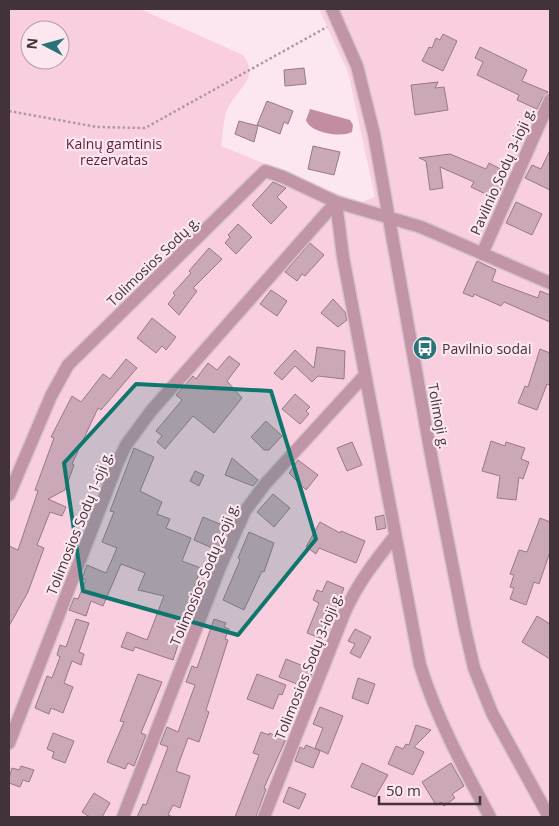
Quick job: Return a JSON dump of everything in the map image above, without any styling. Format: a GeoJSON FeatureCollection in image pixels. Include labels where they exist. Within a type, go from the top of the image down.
{"type":"FeatureCollection","features":[{"type":"Feature","properties":{"kind":"street","name":"Tolimoji g."},"geometry":{"type":"LineString","coordinates":[[332,9],[356,66],[365,95],[390,216],[431,454],[474,668],[492,713],[548,813]]}},
{"type":"Feature","properties":{"kind":"street","name":"Pavilnio Sodų 3-ioji g."},"geometry":{"type":"LineString","coordinates":[[482,254],[550,100]]}},
{"type":"Feature","properties":{"kind":"street","name":"Tolimosios Sodų g."},"geometry":{"type":"LineString","coordinates":[[9,495],[51,396],[68,365],[265,171],[283,177],[336,202],[422,226],[550,283]]}},
{"type":"Feature","properties":{"kind":"street"},"geometry":{"type":"LineString","coordinates":[[336,202],[365,375],[420,665],[433,705],[450,744],[490,817]]}},
{"type":"Feature","properties":{"kind":"street","name":"Tolimosios Sodų 1-oji g."},"geometry":{"type":"LineString","coordinates":[[9,743],[126,445],[151,411],[336,202]]}},
{"type":"Feature","properties":{"kind":"street","name":"Tolimosios Sodų 2-oji g."},"geometry":{"type":"LineString","coordinates":[[123,817],[220,567],[245,511],[266,483],[365,375]]}},
{"type":"Feature","properties":{"kind":"street","name":"Tolimosios Sodų 3-ioji g."},"geometry":{"type":"LineString","coordinates":[[264,817],[344,614],[369,568],[395,536]]}},
{"type":"Feature","properties":{"kind":"path"},"geometry":{"type":"LineString","coordinates":[[9,111],[97,127],[145,128],[337,21]]}},
{"type":"Feature","properties":{"kind":"highlighted area"},"geometry":{"type":"Polygon","coordinates":[[[136,384],[271,391],[316,539],[238,635],[83,591],[64,463],[136,384]]]}},
{"type":"Feature","properties":{"kind":"green space","name":"Kalnų gamtinis rezervatas"},"geometry":{"type":"Polygon","coordinates":[[[9,9],[140,9],[243,55],[248,63],[248,77],[227,110],[221,146],[360,203],[375,197],[348,72],[319,9],[550,9],[550,817],[9,817],[9,9]]]}},
{"type":"Feature","properties":{"kind":"shaded area"},"geometry":{"type":"Polygon","coordinates":[[[310,109],[350,120],[353,125],[352,132],[334,134],[313,128],[306,120],[310,109]]]}},
{"type":"Feature","properties":{"kind":"building"},"geometry":{"type":"Polygon","coordinates":[[[443,34],[457,41],[443,71],[422,61],[429,47],[432,48],[436,38],[440,40],[443,34]]]}},
{"type":"Feature","properties":{"kind":"building"},"geometry":{"type":"Polygon","coordinates":[[[480,47],[527,70],[522,81],[548,92],[537,109],[517,100],[519,95],[477,75],[483,62],[475,58],[480,47]]]}},
{"type":"Feature","properties":{"kind":"building"},"geometry":{"type":"Polygon","coordinates":[[[304,68],[306,84],[285,86],[284,70],[304,68]]]}},
{"type":"Feature","properties":{"kind":"building"},"geometry":{"type":"Polygon","coordinates":[[[438,82],[435,88],[444,87],[448,110],[415,115],[411,85],[438,82]]]}},
{"type":"Feature","properties":{"kind":"building"},"geometry":{"type":"Polygon","coordinates":[[[267,101],[293,111],[288,124],[284,122],[280,134],[257,125],[267,101]]]}},
{"type":"Feature","properties":{"kind":"building"},"geometry":{"type":"Polygon","coordinates":[[[239,121],[258,126],[254,142],[235,134],[239,121]]]}},
{"type":"Feature","properties":{"kind":"building"},"geometry":{"type":"Polygon","coordinates":[[[313,146],[340,152],[334,175],[308,169],[313,146]]]}},
{"type":"Feature","properties":{"kind":"building"},"geometry":{"type":"Polygon","coordinates":[[[550,150],[550,190],[525,178],[532,165],[541,169],[550,150]]]}},
{"type":"Feature","properties":{"kind":"building"},"geometry":{"type":"Polygon","coordinates":[[[450,154],[486,169],[489,163],[508,173],[496,199],[471,187],[474,182],[440,167],[443,188],[430,190],[426,161],[419,158],[450,154]]]}},
{"type":"Feature","properties":{"kind":"building"},"geometry":{"type":"Polygon","coordinates":[[[273,182],[286,188],[277,197],[287,207],[271,224],[252,205],[273,182]]]}},
{"type":"Feature","properties":{"kind":"building"},"geometry":{"type":"Polygon","coordinates":[[[516,202],[542,214],[532,235],[506,223],[516,202]]]}},
{"type":"Feature","properties":{"kind":"building"},"geometry":{"type":"Polygon","coordinates":[[[238,224],[252,237],[236,254],[225,243],[230,237],[228,235],[238,224]]]}},
{"type":"Feature","properties":{"kind":"building"},"geometry":{"type":"Polygon","coordinates":[[[310,243],[324,255],[305,276],[302,274],[297,281],[285,272],[310,243]]]}},
{"type":"Feature","properties":{"kind":"building"},"geometry":{"type":"Polygon","coordinates":[[[209,248],[222,259],[193,288],[197,291],[179,315],[168,304],[175,295],[173,293],[191,273],[189,271],[209,248]]]}},
{"type":"Feature","properties":{"kind":"building"},"geometry":{"type":"Polygon","coordinates":[[[477,261],[496,270],[492,281],[538,298],[540,291],[550,295],[550,322],[504,302],[501,306],[474,294],[473,297],[463,293],[477,261]]]}},
{"type":"Feature","properties":{"kind":"building"},"geometry":{"type":"Polygon","coordinates":[[[271,290],[287,301],[277,316],[260,304],[271,290]]]}},
{"type":"Feature","properties":{"kind":"building"},"geometry":{"type":"Polygon","coordinates":[[[333,299],[345,312],[347,320],[338,327],[321,313],[333,299]]]}},
{"type":"Feature","properties":{"kind":"building"},"geometry":{"type":"Polygon","coordinates":[[[152,318],[176,337],[166,350],[162,346],[156,353],[137,338],[152,318]]]}},
{"type":"Feature","properties":{"kind":"building"},"geometry":{"type":"Polygon","coordinates":[[[317,347],[345,351],[344,379],[318,376],[312,382],[295,366],[282,380],[274,373],[295,350],[314,368],[317,347]]]}},
{"type":"Feature","properties":{"kind":"building"},"geometry":{"type":"Polygon","coordinates":[[[540,349],[550,353],[550,385],[547,384],[537,410],[518,403],[525,386],[528,387],[540,349]]]}},
{"type":"Feature","properties":{"kind":"building"},"geometry":{"type":"Polygon","coordinates":[[[229,356],[240,364],[227,381],[242,398],[214,433],[193,416],[165,449],[157,442],[162,436],[156,431],[182,400],[176,395],[193,376],[196,379],[208,363],[217,370],[229,356]]]}},
{"type":"Feature","properties":{"kind":"building"},"geometry":{"type":"Polygon","coordinates":[[[126,359],[137,368],[101,410],[98,408],[72,464],[74,465],[65,490],[48,499],[66,507],[62,516],[50,512],[37,545],[44,548],[28,592],[9,626],[9,546],[18,550],[38,491],[35,490],[54,438],[51,437],[72,396],[81,402],[103,374],[110,379],[126,359]]]}},
{"type":"Feature","properties":{"kind":"building"},"geometry":{"type":"Polygon","coordinates":[[[295,394],[310,407],[306,411],[309,414],[300,424],[282,409],[295,394]]]}},
{"type":"Feature","properties":{"kind":"building"},"geometry":{"type":"Polygon","coordinates":[[[266,421],[282,436],[269,450],[264,450],[251,437],[266,421]]]}},
{"type":"Feature","properties":{"kind":"building"},"geometry":{"type":"Polygon","coordinates":[[[491,441],[505,446],[506,442],[525,448],[521,459],[529,462],[523,479],[519,477],[516,500],[497,498],[500,476],[482,471],[491,441]]]}},
{"type":"Feature","properties":{"kind":"building"},"geometry":{"type":"Polygon","coordinates":[[[352,442],[362,465],[347,471],[337,448],[352,442]]]}},
{"type":"Feature","properties":{"kind":"building"},"geometry":{"type":"Polygon","coordinates":[[[134,448],[154,457],[140,491],[162,502],[157,514],[170,519],[166,528],[191,538],[182,561],[201,568],[189,602],[192,603],[173,660],[135,647],[133,651],[121,647],[127,632],[147,640],[164,596],[138,590],[145,573],[121,564],[103,606],[91,601],[86,616],[69,610],[74,598],[78,599],[86,580],[82,578],[87,565],[106,573],[117,548],[102,542],[114,512],[110,511],[134,448]]]}},
{"type":"Feature","properties":{"kind":"building"},"geometry":{"type":"Polygon","coordinates":[[[232,458],[258,480],[253,486],[225,475],[232,458]]]}},
{"type":"Feature","properties":{"kind":"building"},"geometry":{"type":"Polygon","coordinates":[[[298,460],[318,475],[306,490],[289,473],[298,460]]]}},
{"type":"Feature","properties":{"kind":"building"},"geometry":{"type":"Polygon","coordinates":[[[195,471],[204,475],[199,486],[190,481],[195,471]]]}},
{"type":"Feature","properties":{"kind":"building"},"geometry":{"type":"Polygon","coordinates":[[[273,494],[290,508],[274,527],[257,512],[273,494]]]}},
{"type":"Feature","properties":{"kind":"building"},"geometry":{"type":"Polygon","coordinates":[[[384,515],[386,528],[377,530],[375,517],[384,515]]]}},
{"type":"Feature","properties":{"kind":"building"},"geometry":{"type":"Polygon","coordinates":[[[203,517],[222,525],[220,530],[225,532],[217,550],[194,540],[203,517]]]}},
{"type":"Feature","properties":{"kind":"building"},"geometry":{"type":"Polygon","coordinates":[[[540,518],[550,522],[550,552],[539,584],[534,582],[526,605],[510,599],[514,588],[510,587],[514,575],[510,574],[519,550],[527,552],[540,518]]]}},
{"type":"Feature","properties":{"kind":"building"},"geometry":{"type":"Polygon","coordinates":[[[320,522],[340,533],[341,531],[365,541],[356,563],[319,548],[316,554],[306,547],[320,522]]]}},
{"type":"Feature","properties":{"kind":"building"},"geometry":{"type":"Polygon","coordinates":[[[249,532],[274,543],[264,572],[262,571],[244,610],[223,600],[240,560],[238,558],[249,532]]]}},
{"type":"Feature","properties":{"kind":"building"},"geometry":{"type":"Polygon","coordinates":[[[327,581],[344,588],[323,639],[307,633],[319,603],[313,600],[317,590],[322,592],[327,581]]]}},
{"type":"Feature","properties":{"kind":"building"},"geometry":{"type":"Polygon","coordinates":[[[537,616],[550,624],[550,659],[522,642],[537,616]]]}},
{"type":"Feature","properties":{"kind":"building"},"geometry":{"type":"Polygon","coordinates":[[[76,619],[89,623],[79,652],[84,654],[81,665],[72,661],[64,683],[73,687],[63,713],[51,708],[49,714],[35,708],[47,676],[52,678],[60,657],[57,655],[60,645],[66,647],[76,619]]]}},
{"type":"Feature","properties":{"kind":"building"},"geometry":{"type":"Polygon","coordinates":[[[214,619],[226,623],[224,627],[229,629],[225,639],[228,640],[206,710],[209,712],[199,742],[188,738],[176,771],[190,776],[180,808],[173,805],[168,815],[173,817],[137,817],[143,804],[146,805],[168,747],[160,744],[167,727],[178,732],[195,685],[186,682],[192,666],[197,668],[214,619]]]}},
{"type":"Feature","properties":{"kind":"building"},"geometry":{"type":"Polygon","coordinates":[[[355,629],[371,637],[360,658],[350,653],[355,644],[348,641],[355,629]]]}},
{"type":"Feature","properties":{"kind":"building"},"geometry":{"type":"Polygon","coordinates":[[[286,659],[313,670],[308,684],[303,682],[302,686],[279,677],[286,659]]]}},
{"type":"Feature","properties":{"kind":"building"},"geometry":{"type":"Polygon","coordinates":[[[138,674],[162,682],[141,733],[146,735],[134,766],[128,763],[125,769],[107,762],[124,722],[120,721],[138,674]]]}},
{"type":"Feature","properties":{"kind":"building"},"geometry":{"type":"Polygon","coordinates":[[[257,674],[286,685],[282,695],[279,694],[273,709],[247,699],[257,674]]]}},
{"type":"Feature","properties":{"kind":"building"},"geometry":{"type":"Polygon","coordinates":[[[358,678],[375,684],[368,704],[352,698],[358,678]]]}},
{"type":"Feature","properties":{"kind":"building"},"geometry":{"type":"Polygon","coordinates":[[[320,707],[343,716],[328,754],[315,748],[323,728],[313,724],[320,707]]]}},
{"type":"Feature","properties":{"kind":"building"},"geometry":{"type":"Polygon","coordinates":[[[416,725],[431,730],[414,747],[424,752],[413,775],[388,764],[396,746],[403,749],[406,744],[409,745],[416,725]]]}},
{"type":"Feature","properties":{"kind":"building"},"geometry":{"type":"Polygon","coordinates":[[[261,732],[285,739],[285,741],[264,788],[266,789],[256,817],[235,817],[259,755],[253,753],[261,732]]]}},
{"type":"Feature","properties":{"kind":"building"},"geometry":{"type":"Polygon","coordinates":[[[53,733],[74,741],[65,763],[52,758],[54,752],[47,749],[53,733]]]}},
{"type":"Feature","properties":{"kind":"building"},"geometry":{"type":"Polygon","coordinates":[[[306,745],[320,751],[313,768],[295,761],[300,747],[304,749],[306,745]]]}},
{"type":"Feature","properties":{"kind":"building"},"geometry":{"type":"Polygon","coordinates":[[[362,763],[388,775],[375,797],[351,787],[362,763]]]}},
{"type":"Feature","properties":{"kind":"building"},"geometry":{"type":"Polygon","coordinates":[[[451,763],[464,786],[452,794],[455,798],[444,806],[441,802],[436,805],[422,782],[451,763]]]}},
{"type":"Feature","properties":{"kind":"building"},"geometry":{"type":"Polygon","coordinates":[[[21,766],[34,770],[29,782],[23,780],[20,787],[9,783],[9,778],[12,768],[19,770],[21,766]]]}},
{"type":"Feature","properties":{"kind":"building"},"geometry":{"type":"Polygon","coordinates":[[[289,787],[306,794],[299,809],[283,802],[289,787]]]}},
{"type":"Feature","properties":{"kind":"building"},"geometry":{"type":"Polygon","coordinates":[[[94,793],[110,803],[102,817],[90,817],[82,812],[94,793]]]}},
{"type":"Feature","properties":{"kind":"place","name":"Pavilnio sodai"},"geometry":{"type":"Point","coordinates":[425,348]}}]}
